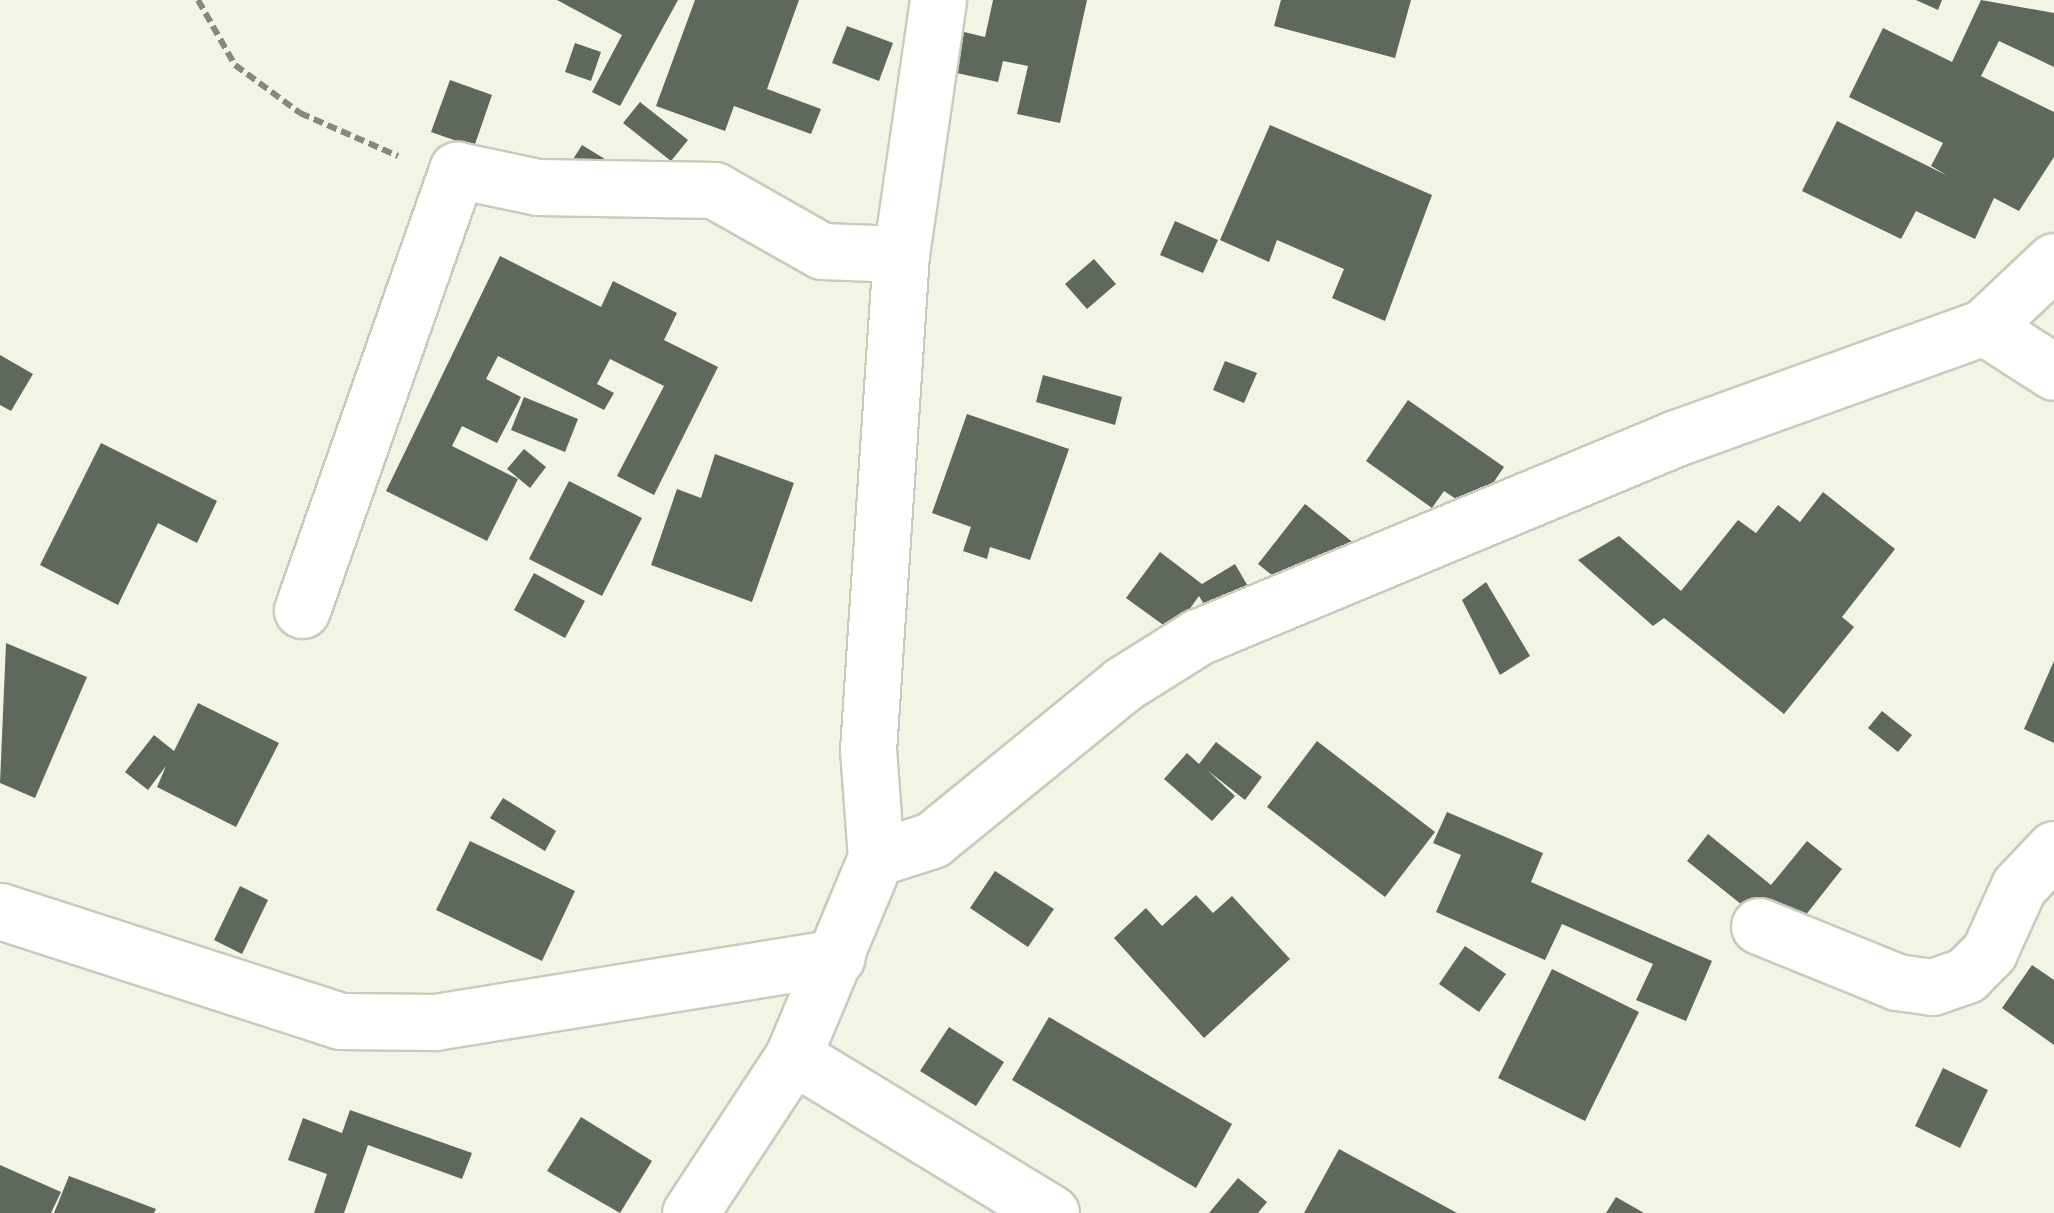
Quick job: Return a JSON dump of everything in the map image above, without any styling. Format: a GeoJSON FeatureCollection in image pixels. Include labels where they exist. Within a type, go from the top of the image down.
{"type":"FeatureCollection","features":[{"type":"Feature","properties":{"kind":"street"},"geometry":{"type":"LineString","coordinates":[[690,1213],[793,1056],[876,858],[868,750],[902,254],[938,0]]}},
{"type":"Feature","properties":{"kind":"street"},"geometry":{"type":"LineString","coordinates":[[302,610],[457,170],[538,188],[714,190],[822,250],[902,254]]}},
{"type":"Feature","properties":{"kind":"street"},"geometry":{"type":"LineString","coordinates":[[876,858],[932,840],[1123,684],[1198,637],[1676,438],[1984,327],[2054,261]]}},
{"type":"Feature","properties":{"kind":"street"},"geometry":{"type":"LineString","coordinates":[[1984,327],[2054,372]]}},
{"type":"Feature","properties":{"kind":"street"},"geometry":{"type":"LineString","coordinates":[[1759,926],[1897,982],[1932,988],[1966,975],[1990,952],[2019,886],[2054,849]]}},
{"type":"Feature","properties":{"kind":"street"},"geometry":{"type":"LineString","coordinates":[[0,911],[340,1020],[436,1022],[837,956]]}},
{"type":"Feature","properties":{"kind":"street"},"geometry":{"type":"LineString","coordinates":[[793,1056],[1051,1213]]}},
{"type":"Feature","properties":{"kind":"path"},"geometry":{"type":"LineString","coordinates":[[198,0],[235,65],[300,113],[385,153],[457,170]]}},
{"type":"Feature","properties":{"kind":"building"},"geometry":{"type":"Polygon","coordinates":[[[557,0],[678,0],[620,106],[592,92],[622,35],[557,0]]]}},
{"type":"Feature","properties":{"kind":"building"},"geometry":{"type":"Polygon","coordinates":[[[695,0],[799,0],[767,89],[821,109],[811,134],[734,106],[725,131],[656,106],[695,0]]]}},
{"type":"Feature","properties":{"kind":"building"},"geometry":{"type":"Polygon","coordinates":[[[993,0],[1087,0],[1060,123],[1017,114],[1028,66],[1003,61],[998,82],[952,72],[960,31],[985,37],[993,0]]]}},
{"type":"Feature","properties":{"kind":"building"},"geometry":{"type":"Polygon","coordinates":[[[1281,0],[1411,0],[1395,58],[1274,26],[1281,0]]]}},
{"type":"Feature","properties":{"kind":"building"},"geometry":{"type":"Polygon","coordinates":[[[1916,0],[1942,0],[1938,10],[1916,0]]]}},
{"type":"Feature","properties":{"kind":"building"},"geometry":{"type":"Polygon","coordinates":[[[1981,0],[2054,13],[2054,67],[1999,41],[1981,76],[2054,112],[2054,157],[2019,211],[1994,198],[1975,239],[1916,211],[1901,239],[1802,191],[1837,121],[1948,176],[1931,166],[1943,143],[1849,97],[1883,28],[1952,62],[1981,0]]]}},
{"type":"Feature","properties":{"kind":"building"},"geometry":{"type":"Polygon","coordinates":[[[847,26],[893,43],[879,81],[832,63],[847,26]]]}},
{"type":"Feature","properties":{"kind":"building"},"geometry":{"type":"Polygon","coordinates":[[[575,43],[601,52],[591,81],[565,72],[575,43]]]}},
{"type":"Feature","properties":{"kind":"building"},"geometry":{"type":"Polygon","coordinates":[[[450,80],[492,95],[474,147],[431,132],[450,80]]]}},
{"type":"Feature","properties":{"kind":"building"},"geometry":{"type":"Polygon","coordinates":[[[640,102],[688,140],[671,161],[623,123],[640,102]]]}},
{"type":"Feature","properties":{"kind":"building"},"geometry":{"type":"Polygon","coordinates":[[[1270,125],[1432,195],[1385,321],[1332,298],[1344,269],[1277,240],[1269,262],[1220,240],[1270,125]]]}},
{"type":"Feature","properties":{"kind":"building"},"geometry":{"type":"Polygon","coordinates":[[[582,145],[613,164],[565,172],[582,145]]]}},
{"type":"Feature","properties":{"kind":"building"},"geometry":{"type":"Polygon","coordinates":[[[1175,221],[1218,240],[1203,273],[1160,255],[1175,221]]]}},
{"type":"Feature","properties":{"kind":"building"},"geometry":{"type":"Polygon","coordinates":[[[500,256],[601,307],[613,281],[677,313],[664,340],[718,367],[654,495],[617,476],[664,386],[610,359],[597,384],[614,393],[604,410],[498,356],[486,379],[521,397],[517,405],[497,443],[462,426],[452,446],[518,479],[487,541],[386,491],[500,256]]]}},
{"type":"Feature","properties":{"kind":"building"},"geometry":{"type":"Polygon","coordinates":[[[1094,259],[1116,284],[1087,309],[1065,284],[1094,259]]]}},
{"type":"Feature","properties":{"kind":"building"},"geometry":{"type":"Polygon","coordinates":[[[0,355],[33,374],[11,411],[0,405],[0,355]]]}},
{"type":"Feature","properties":{"kind":"building"},"geometry":{"type":"Polygon","coordinates":[[[1225,361],[1257,373],[1244,403],[1213,390],[1225,361]]]}},
{"type":"Feature","properties":{"kind":"building"},"geometry":{"type":"Polygon","coordinates":[[[1043,375],[1122,397],[1115,425],[1036,402],[1043,375]]]}},
{"type":"Feature","properties":{"kind":"building"},"geometry":{"type":"Polygon","coordinates":[[[524,397],[578,419],[565,452],[511,430],[524,397]]]}},
{"type":"Feature","properties":{"kind":"building"},"geometry":{"type":"Polygon","coordinates":[[[1408,400],[1504,467],[1474,511],[1444,491],[1432,508],[1366,461],[1408,400]]]}},
{"type":"Feature","properties":{"kind":"building"},"geometry":{"type":"Polygon","coordinates":[[[967,414],[1069,449],[1030,560],[990,547],[987,559],[963,551],[971,527],[932,513],[967,414]]]}},
{"type":"Feature","properties":{"kind":"building"},"geometry":{"type":"Polygon","coordinates":[[[101,443],[217,501],[197,543],[158,523],[118,605],[40,565],[101,443]]]}},
{"type":"Feature","properties":{"kind":"building"},"geometry":{"type":"Polygon","coordinates":[[[524,449],[546,467],[530,488],[507,469],[524,449]]]}},
{"type":"Feature","properties":{"kind":"building"},"geometry":{"type":"Polygon","coordinates":[[[715,454],[794,483],[752,602],[651,565],[677,489],[701,498],[715,454]]]}},
{"type":"Feature","properties":{"kind":"building"},"geometry":{"type":"Polygon","coordinates":[[[569,481],[642,518],[602,596],[529,559],[569,481]]]}},
{"type":"Feature","properties":{"kind":"building"},"geometry":{"type":"Polygon","coordinates":[[[1823,492],[1895,549],[1842,617],[1854,627],[1784,714],[1664,618],[1653,626],[1578,560],[1619,536],[1681,591],[1738,520],[1756,533],[1778,505],[1800,522],[1823,492]]]}},
{"type":"Feature","properties":{"kind":"building"},"geometry":{"type":"Polygon","coordinates":[[[1305,504],[1370,556],[1304,601],[1258,564],[1305,504]]]}},
{"type":"Feature","properties":{"kind":"building"},"geometry":{"type":"Polygon","coordinates":[[[1160,552],[1202,584],[1235,564],[1260,607],[1220,631],[1199,596],[1173,632],[1126,598],[1160,552]]]}},
{"type":"Feature","properties":{"kind":"building"},"geometry":{"type":"Polygon","coordinates":[[[534,573],[585,601],[565,638],[514,610],[534,573]]]}},
{"type":"Feature","properties":{"kind":"building"},"geometry":{"type":"Polygon","coordinates":[[[1486,582],[1530,656],[1500,675],[1462,600],[1486,582]]]}},
{"type":"Feature","properties":{"kind":"building"},"geometry":{"type":"Polygon","coordinates":[[[6,643],[87,677],[35,798],[0,783],[6,643]]]}},
{"type":"Feature","properties":{"kind":"building"},"geometry":{"type":"Polygon","coordinates":[[[2054,661],[2054,743],[2024,729],[2054,661]]]}},
{"type":"Feature","properties":{"kind":"building"},"geometry":{"type":"Polygon","coordinates":[[[198,703],[279,743],[236,827],[157,787],[166,766],[148,790],[125,772],[154,735],[174,751],[198,703]]]}},
{"type":"Feature","properties":{"kind":"building"},"geometry":{"type":"Polygon","coordinates":[[[1882,711],[1912,735],[1898,752],[1868,728],[1882,711]]]}},
{"type":"Feature","properties":{"kind":"building"},"geometry":{"type":"Polygon","coordinates":[[[1317,741],[1435,832],[1385,897],[1267,807],[1317,741]]]}},
{"type":"Feature","properties":{"kind":"building"},"geometry":{"type":"Polygon","coordinates":[[[1216,742],[1262,777],[1245,800],[1207,770],[1235,796],[1212,821],[1164,779],[1187,753],[1199,764],[1216,742]]]}},
{"type":"Feature","properties":{"kind":"building"},"geometry":{"type":"Polygon","coordinates":[[[503,798],[556,831],[545,851],[490,818],[503,798]]]}},
{"type":"Feature","properties":{"kind":"building"},"geometry":{"type":"Polygon","coordinates":[[[1447,812],[1543,853],[1531,882],[1712,961],[1686,1021],[1636,1000],[1653,964],[1562,924],[1545,960],[1436,912],[1461,855],[1433,843],[1447,812]]]}},
{"type":"Feature","properties":{"kind":"building"},"geometry":{"type":"Polygon","coordinates":[[[1708,834],[1771,885],[1807,841],[1842,869],[1786,940],[1687,861],[1708,834]]]}},
{"type":"Feature","properties":{"kind":"building"},"geometry":{"type":"Polygon","coordinates":[[[470,841],[575,891],[542,961],[436,910],[470,841]]]}},
{"type":"Feature","properties":{"kind":"building"},"geometry":{"type":"Polygon","coordinates":[[[995,871],[1054,909],[1028,947],[970,908],[995,871]]]}},
{"type":"Feature","properties":{"kind":"building"},"geometry":{"type":"Polygon","coordinates":[[[240,886],[268,900],[242,954],[214,940],[240,886]]]}},
{"type":"Feature","properties":{"kind":"building"},"geometry":{"type":"Polygon","coordinates":[[[1196,895],[1213,913],[1232,896],[1290,959],[1204,1038],[1114,938],[1146,908],[1162,926],[1196,895]]]}},
{"type":"Feature","properties":{"kind":"building"},"geometry":{"type":"Polygon","coordinates":[[[1465,946],[1506,974],[1479,1012],[1439,984],[1465,946]]]}},
{"type":"Feature","properties":{"kind":"building"},"geometry":{"type":"Polygon","coordinates":[[[2032,965],[2054,980],[2054,1045],[2002,1008],[2032,965]]]}},
{"type":"Feature","properties":{"kind":"building"},"geometry":{"type":"Polygon","coordinates":[[[1552,969],[1639,1012],[1585,1121],[1498,1078],[1552,969]]]}},
{"type":"Feature","properties":{"kind":"building"},"geometry":{"type":"Polygon","coordinates":[[[1049,1017],[1232,1124],[1196,1188],[1012,1080],[1049,1017]]]}},
{"type":"Feature","properties":{"kind":"building"},"geometry":{"type":"Polygon","coordinates":[[[949,1027],[1004,1062],[976,1106],[920,1071],[949,1027]]]}},
{"type":"Feature","properties":{"kind":"building"},"geometry":{"type":"Polygon","coordinates":[[[1943,1068],[1988,1090],[1960,1148],[1915,1126],[1943,1068]]]}},
{"type":"Feature","properties":{"kind":"building"},"geometry":{"type":"Polygon","coordinates":[[[350,1110],[472,1153],[462,1179],[368,1145],[344,1213],[314,1213],[327,1174],[288,1160],[303,1118],[342,1133],[350,1110]]]}},
{"type":"Feature","properties":{"kind":"building"},"geometry":{"type":"Polygon","coordinates":[[[581,1117],[652,1161],[620,1213],[547,1171],[581,1117]]]}},
{"type":"Feature","properties":{"kind":"building"},"geometry":{"type":"Polygon","coordinates":[[[1339,1149],[1457,1213],[1304,1213],[1339,1149]]]}},
{"type":"Feature","properties":{"kind":"building"},"geometry":{"type":"Polygon","coordinates":[[[0,1165],[61,1192],[51,1213],[0,1213],[0,1165]]]}},
{"type":"Feature","properties":{"kind":"building"},"geometry":{"type":"Polygon","coordinates":[[[69,1176],[156,1209],[154,1213],[54,1213],[69,1176]]]}},
{"type":"Feature","properties":{"kind":"building"},"geometry":{"type":"Polygon","coordinates":[[[1238,1178],[1267,1202],[1258,1213],[1209,1213],[1238,1178]]]}},
{"type":"Feature","properties":{"kind":"building"},"geometry":{"type":"Polygon","coordinates":[[[1616,1197],[1644,1213],[1606,1213],[1616,1197]]]}}]}
